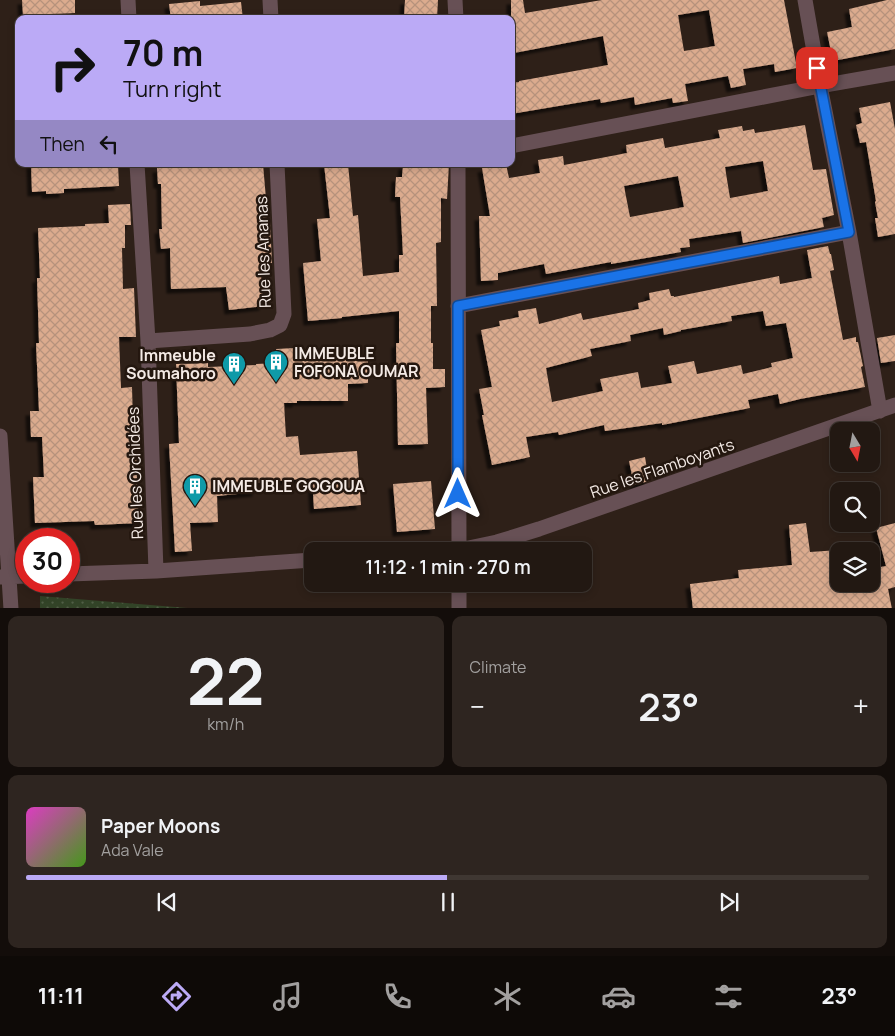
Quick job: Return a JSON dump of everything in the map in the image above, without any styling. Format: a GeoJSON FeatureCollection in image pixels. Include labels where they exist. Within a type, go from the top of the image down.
{"type":"FeatureCollection","features":[{"type":"Feature","properties":{"kind":"street"},"geometry":{"type":"LineString","coordinates":[[128,0],[129,15]]}},
{"type":"Feature","properties":{"kind":"street"},"geometry":{"type":"LineString","coordinates":[[270,0],[271,15]]}},
{"type":"Feature","properties":{"kind":"street"},"geometry":{"type":"LineString","coordinates":[[455,0],[456,15]]}},
{"type":"Feature","properties":{"kind":"street"},"geometry":{"type":"LineString","coordinates":[[805,0],[849,232],[880,411]]}},
{"type":"Feature","properties":{"kind":"street"},"geometry":{"type":"LineString","coordinates":[[515,145],[820,86],[895,74]]}},
{"type":"Feature","properties":{"kind":"street","name":"Rue les Orchidées"},"geometry":{"type":"LineString","coordinates":[[137,167],[148,341],[156,571]]}},
{"type":"Feature","properties":{"kind":"street","name":"Rue les Ananas"},"geometry":{"type":"LineString","coordinates":[[148,341],[250,334],[270,330],[280,324],[284,314],[277,167]]}},
{"type":"Feature","properties":{"kind":"street"},"geometry":{"type":"LineString","coordinates":[[458,167],[459,542]]}},
{"type":"Feature","properties":{"kind":"street"},"geometry":{"type":"LineString","coordinates":[[458,306],[849,232]]}},
{"type":"Feature","properties":{"kind":"street","name":"Rue les Flamboyants"},"geometry":{"type":"LineString","coordinates":[[497,542],[895,405]]}},
{"type":"Feature","properties":{"kind":"street"},"geometry":{"type":"LineString","coordinates":[[0,436],[5,576],[11,608]]}},
{"type":"Feature","properties":{"kind":"street"},"geometry":{"type":"LineString","coordinates":[[80,574],[156,571],[304,561]]}},
{"type":"Feature","properties":{"kind":"street"},"geometry":{"type":"LineString","coordinates":[[459,592],[459,608]]}},
{"type":"Feature","properties":{"kind":"green space"},"geometry":{"type":"Polygon","coordinates":[[[40,596],[187,608],[40,608],[40,596]]]}},
{"type":"Feature","properties":{"kind":"building"},"geometry":{"type":"Polygon","coordinates":[[[22,0],[75,0],[75,13],[23,15],[22,0]]]}},
{"type":"Feature","properties":{"kind":"building"},"geometry":{"type":"Polygon","coordinates":[[[405,0],[438,0],[437,15],[404,15],[405,0]]]}},
{"type":"Feature","properties":{"kind":"building"},"geometry":{"type":"Polygon","coordinates":[[[511,0],[523,0],[525,13],[602,0],[784,0],[797,68],[775,72],[774,64],[743,69],[746,85],[731,88],[728,76],[685,84],[688,101],[673,103],[672,98],[635,105],[634,97],[601,103],[600,99],[515,113],[515,82],[608,65],[603,36],[515,53],[515,15],[511,15],[511,0]],[[709,10],[678,15],[684,51],[715,46],[709,10]]]}},
{"type":"Feature","properties":{"kind":"building"},"geometry":{"type":"Polygon","coordinates":[[[887,0],[895,0],[895,49],[833,61],[827,32],[852,27],[849,9],[887,0]]]}},
{"type":"Feature","properties":{"kind":"building"},"geometry":{"type":"Polygon","coordinates":[[[200,1],[200,6],[241,2],[243,15],[170,15],[169,4],[200,1]]]}},
{"type":"Feature","properties":{"kind":"building"},"geometry":{"type":"Polygon","coordinates":[[[890,102],[895,129],[895,234],[878,237],[875,218],[878,218],[876,201],[866,142],[860,143],[856,125],[862,123],[859,108],[890,102]]]}},
{"type":"Feature","properties":{"kind":"building"},"geometry":{"type":"Polygon","coordinates":[[[805,125],[813,170],[826,169],[834,215],[822,218],[824,227],[743,243],[741,231],[689,239],[690,247],[680,248],[681,252],[546,274],[544,264],[498,273],[498,280],[481,281],[479,216],[490,216],[482,168],[507,167],[509,178],[540,173],[538,160],[563,156],[564,165],[627,153],[626,145],[663,138],[665,148],[720,138],[718,130],[742,126],[743,131],[754,129],[755,133],[805,125]],[[763,161],[725,167],[730,198],[768,191],[763,161]],[[678,176],[624,186],[630,217],[684,207],[678,176]]]}},
{"type":"Feature","properties":{"kind":"building"},"geometry":{"type":"Polygon","coordinates":[[[31,167],[118,167],[119,186],[64,189],[64,193],[46,194],[46,191],[32,192],[31,167]]]}},
{"type":"Feature","properties":{"kind":"building"},"geometry":{"type":"Polygon","coordinates":[[[263,167],[268,222],[270,222],[272,263],[260,264],[264,306],[229,310],[226,287],[171,289],[170,248],[161,249],[159,229],[162,229],[161,184],[158,184],[157,168],[263,167]]]}},
{"type":"Feature","properties":{"kind":"building"},"geometry":{"type":"Polygon","coordinates":[[[324,167],[348,167],[353,216],[358,215],[363,276],[399,272],[399,255],[403,255],[400,197],[395,197],[396,177],[402,177],[403,167],[449,167],[447,199],[441,198],[441,242],[436,243],[437,306],[431,306],[433,369],[445,369],[445,387],[426,388],[428,444],[398,445],[396,343],[399,343],[399,311],[308,321],[303,263],[321,261],[317,219],[330,218],[324,167]]]}},
{"type":"Feature","properties":{"kind":"building"},"geometry":{"type":"Polygon","coordinates":[[[130,204],[131,225],[125,225],[125,248],[122,248],[123,289],[134,288],[136,337],[119,337],[121,388],[132,387],[139,523],[95,525],[94,521],[35,523],[33,477],[44,477],[42,437],[31,437],[30,411],[39,411],[36,343],[39,343],[37,278],[40,278],[38,228],[109,223],[108,205],[130,204]]]}},
{"type":"Feature","properties":{"kind":"building"},"geometry":{"type":"Polygon","coordinates":[[[828,246],[834,270],[830,271],[843,340],[856,337],[863,366],[861,367],[865,387],[780,404],[778,394],[748,400],[750,408],[662,425],[662,423],[605,431],[604,425],[559,435],[558,432],[526,437],[530,457],[492,465],[479,389],[492,387],[481,330],[500,326],[499,321],[519,317],[518,311],[536,308],[539,324],[581,313],[583,320],[639,309],[638,303],[650,300],[649,293],[669,289],[671,296],[674,297],[779,276],[780,284],[812,278],[807,250],[828,246]],[[763,311],[731,316],[732,321],[664,335],[663,328],[630,335],[631,341],[590,349],[592,356],[546,368],[552,402],[603,391],[600,379],[638,372],[641,388],[672,383],[668,366],[694,361],[697,374],[741,365],[743,374],[772,367],[771,363],[793,358],[786,323],[766,326],[763,311]]]}},
{"type":"Feature","properties":{"kind":"building"},"geometry":{"type":"Polygon","coordinates":[[[895,335],[895,361],[881,363],[877,338],[895,335]]]}},
{"type":"Feature","properties":{"kind":"building"},"geometry":{"type":"Polygon","coordinates":[[[294,348],[295,358],[368,357],[368,383],[348,384],[348,401],[297,401],[297,403],[284,403],[286,437],[298,436],[300,455],[357,451],[361,505],[314,509],[312,478],[256,483],[257,492],[217,496],[218,522],[190,523],[192,551],[175,552],[169,444],[179,443],[176,364],[208,363],[208,367],[277,363],[276,349],[294,348]]]}},
{"type":"Feature","properties":{"kind":"building"},"geometry":{"type":"Polygon","coordinates":[[[645,457],[649,481],[634,485],[629,461],[645,457]]]}},
{"type":"Feature","properties":{"kind":"building"},"geometry":{"type":"Polygon","coordinates":[[[431,481],[435,529],[397,532],[393,484],[431,481]]]}},
{"type":"Feature","properties":{"kind":"building"},"geometry":{"type":"Polygon","coordinates":[[[806,523],[810,552],[830,551],[830,592],[880,592],[880,567],[886,566],[877,532],[880,532],[880,527],[895,523],[895,587],[888,589],[892,608],[693,608],[690,584],[739,578],[738,570],[792,565],[789,525],[806,523]]]}},
{"type":"Feature","properties":{"kind":"place","name":"IMMEUBLE FOFONA OUMAR"},"geometry":{"type":"Point","coordinates":[276,383]}},
{"type":"Feature","properties":{"kind":"place","name":"Immeuble Soumahoro"},"geometry":{"type":"Point","coordinates":[234,385]}},
{"type":"Feature","properties":{"kind":"place","name":"IMMEUBLE GOGOUA"},"geometry":{"type":"Point","coordinates":[195,507]}},
{"type":"Feature","properties":{"kind":"route"},"geometry":{"type":"LineString","coordinates":[[458,494],[458,306],[849,232],[817,68]]}}]}
